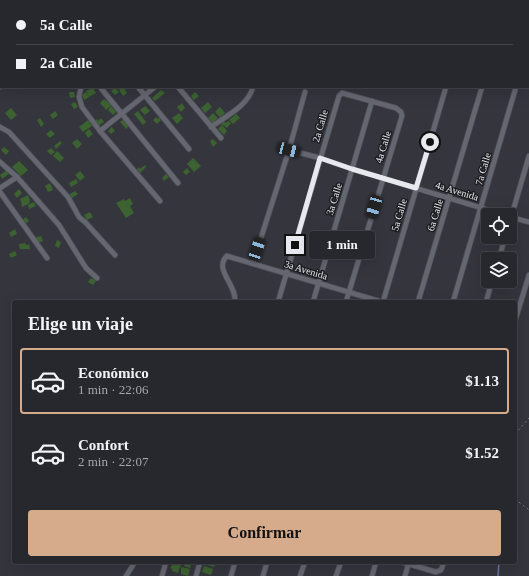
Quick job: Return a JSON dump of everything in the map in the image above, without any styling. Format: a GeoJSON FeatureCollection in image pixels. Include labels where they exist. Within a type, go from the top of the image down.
{"type":"FeatureCollection","features":[{"type":"Feature","properties":{"kind":"street"},"geometry":{"type":"LineString","coordinates":[[81,88],[80,97],[82,107],[100,131],[160,201]]}},
{"type":"Feature","properties":{"kind":"street"},"geometry":{"type":"LineString","coordinates":[[101,88],[178,183]]}},
{"type":"Feature","properties":{"kind":"street"},"geometry":{"type":"LineString","coordinates":[[139,88],[189,149]]}},
{"type":"Feature","properties":{"kind":"street"},"geometry":{"type":"LineString","coordinates":[[100,131],[123,114],[153,88]]}},
{"type":"Feature","properties":{"kind":"street"},"geometry":{"type":"LineString","coordinates":[[179,88],[221,138]]}},
{"type":"Feature","properties":{"kind":"street"},"geometry":{"type":"LineString","coordinates":[[211,127],[242,105],[251,93],[253,88]]}},
{"type":"Feature","properties":{"kind":"street","name":"5a Calle"},"geometry":{"type":"LineString","coordinates":[[383,300],[446,88]]}},
{"type":"Feature","properties":{"kind":"street","name":"6a Calle"},"geometry":{"type":"LineString","coordinates":[[419,300],[482,88]]}},
{"type":"Feature","properties":{"kind":"street","name":"7a Calle"},"geometry":{"type":"LineString","coordinates":[[454,300],[516,88]]}},
{"type":"Feature","properties":{"kind":"street"},"geometry":{"type":"LineString","coordinates":[[253,263],[289,150],[305,92]]}},
{"type":"Feature","properties":{"kind":"street","name":"2a Calle"},"geometry":{"type":"LineString","coordinates":[[279,300],[340,94],[345,93],[372,101]]}},
{"type":"Feature","properties":{"kind":"street","name":"4a Calle"},"geometry":{"type":"LineString","coordinates":[[347,300],[402,116],[401,112],[396,108],[372,101]]}},
{"type":"Feature","properties":{"kind":"street","name":"3a Calle"},"geometry":{"type":"LineString","coordinates":[[313,300],[372,101]]}},
{"type":"Feature","properties":{"kind":"street"},"geometry":{"type":"LineString","coordinates":[[0,126],[9,132],[68,197],[79,217],[115,255]]}},
{"type":"Feature","properties":{"kind":"street","name":"4a Avenida"},"geometry":{"type":"LineString","coordinates":[[289,150],[320,158],[383,179],[481,208]]}},
{"type":"Feature","properties":{"kind":"street"},"geometry":{"type":"LineString","coordinates":[[513,208],[529,156]]}},
{"type":"Feature","properties":{"kind":"street"},"geometry":{"type":"LineString","coordinates":[[0,162],[17,177],[58,225],[86,268],[97,278]]}},
{"type":"Feature","properties":{"kind":"street"},"geometry":{"type":"LineString","coordinates":[[0,188],[17,177]]}},
{"type":"Feature","properties":{"kind":"street"},"geometry":{"type":"LineString","coordinates":[[0,192],[47,258]]}},
{"type":"Feature","properties":{"kind":"street"},"geometry":{"type":"LineString","coordinates":[[517,219],[529,222]]}},
{"type":"Feature","properties":{"kind":"street","name":"3a Avenida"},"geometry":{"type":"LineString","coordinates":[[236,300],[233,288],[223,271],[222,265],[225,257],[229,256],[375,300]]}},
{"type":"Feature","properties":{"kind":"street"},"geometry":{"type":"LineString","coordinates":[[517,314],[529,275]]}},
{"type":"Feature","properties":{"kind":"street"},"geometry":{"type":"LineString","coordinates":[[487,300],[490,288]]}},
{"type":"Feature","properties":{"kind":"street"},"geometry":{"type":"LineString","coordinates":[[126,576],[134,564]]}},
{"type":"Feature","properties":{"kind":"street"},"geometry":{"type":"LineString","coordinates":[[162,576],[165,564]]}},
{"type":"Feature","properties":{"kind":"street"},"geometry":{"type":"LineString","coordinates":[[196,576],[199,564]]}},
{"type":"Feature","properties":{"kind":"street"},"geometry":{"type":"LineString","coordinates":[[231,576],[234,564]]}},
{"type":"Feature","properties":{"kind":"street"},"geometry":{"type":"LineString","coordinates":[[263,576],[266,564]]}},
{"type":"Feature","properties":{"kind":"street"},"geometry":{"type":"LineString","coordinates":[[300,576],[304,564]]}},
{"type":"Feature","properties":{"kind":"street"},"geometry":{"type":"LineString","coordinates":[[336,576],[340,564]]}},
{"type":"Feature","properties":{"kind":"street"},"geometry":{"type":"LineString","coordinates":[[372,576],[375,564]]}},
{"type":"Feature","properties":{"kind":"street"},"geometry":{"type":"LineString","coordinates":[[405,576],[409,564]]}},
{"type":"Feature","properties":{"kind":"street"},"geometry":{"type":"LineString","coordinates":[[412,564],[436,572],[440,570],[443,564]]}},
{"type":"Feature","properties":{"kind":"path"},"geometry":{"type":"LineString","coordinates":[[517,432],[529,418]]}},
{"type":"Feature","properties":{"kind":"path"},"geometry":{"type":"LineString","coordinates":[[517,501],[529,510]]}},
{"type":"Feature","properties":{"kind":"building"},"geometry":{"type":"Polygon","coordinates":[[[93,88],[96,93],[89,97],[86,91],[93,88]]]}},
{"type":"Feature","properties":{"kind":"building"},"geometry":{"type":"Polygon","coordinates":[[[115,88],[119,92],[115,95],[111,91],[115,88]]]}},
{"type":"Feature","properties":{"kind":"building"},"geometry":{"type":"Polygon","coordinates":[[[124,88],[127,93],[123,96],[119,90],[124,88]]]}},
{"type":"Feature","properties":{"kind":"building"},"geometry":{"type":"Polygon","coordinates":[[[161,90],[165,93],[155,101],[152,98],[161,90]]]}},
{"type":"Feature","properties":{"kind":"building"},"geometry":{"type":"Polygon","coordinates":[[[69,92],[74,92],[75,97],[70,98],[69,92]]]}},
{"type":"Feature","properties":{"kind":"building"},"geometry":{"type":"Polygon","coordinates":[[[86,92],[89,97],[84,100],[82,95],[86,92]]]}},
{"type":"Feature","properties":{"kind":"building"},"geometry":{"type":"Polygon","coordinates":[[[195,92],[199,96],[194,100],[191,96],[195,92]]]}},
{"type":"Feature","properties":{"kind":"building"},"geometry":{"type":"Polygon","coordinates":[[[104,99],[112,105],[106,110],[100,103],[104,99]]]}},
{"type":"Feature","properties":{"kind":"building"},"geometry":{"type":"Polygon","coordinates":[[[75,102],[78,107],[74,109],[71,104],[75,102]]]}},
{"type":"Feature","properties":{"kind":"building"},"geometry":{"type":"Polygon","coordinates":[[[208,102],[212,107],[205,113],[201,108],[208,102]]]}},
{"type":"Feature","properties":{"kind":"building"},"geometry":{"type":"Polygon","coordinates":[[[182,103],[185,108],[181,112],[177,107],[182,103]]]}},
{"type":"Feature","properties":{"kind":"building"},"geometry":{"type":"Polygon","coordinates":[[[111,106],[116,112],[113,115],[108,110],[111,106]]]}},
{"type":"Feature","properties":{"kind":"building"},"geometry":{"type":"Polygon","coordinates":[[[145,106],[150,111],[145,115],[140,110],[145,106]]]}},
{"type":"Feature","properties":{"kind":"building"},"geometry":{"type":"Polygon","coordinates":[[[220,107],[225,113],[220,117],[215,112],[220,107]]]}},
{"type":"Feature","properties":{"kind":"building"},"geometry":{"type":"Polygon","coordinates":[[[11,108],[17,115],[11,120],[5,113],[11,108]]]}},
{"type":"Feature","properties":{"kind":"building"},"geometry":{"type":"Polygon","coordinates":[[[55,111],[58,115],[53,119],[50,115],[55,111]]]}},
{"type":"Feature","properties":{"kind":"building"},"geometry":{"type":"Polygon","coordinates":[[[138,111],[146,122],[143,125],[134,114],[138,111]]]}},
{"type":"Feature","properties":{"kind":"building"},"geometry":{"type":"Polygon","coordinates":[[[179,113],[183,118],[177,124],[172,118],[179,113]]]}},
{"type":"Feature","properties":{"kind":"building"},"geometry":{"type":"Polygon","coordinates":[[[213,113],[218,118],[212,123],[208,118],[213,113]]]}},
{"type":"Feature","properties":{"kind":"building"},"geometry":{"type":"Polygon","coordinates":[[[236,114],[240,118],[233,124],[229,120],[236,114]]]}},
{"type":"Feature","properties":{"kind":"building"},"geometry":{"type":"Polygon","coordinates":[[[156,117],[158,119],[159,117],[161,120],[157,124],[153,120],[156,117]]]}},
{"type":"Feature","properties":{"kind":"building"},"geometry":{"type":"Polygon","coordinates":[[[40,118],[44,124],[41,127],[37,120],[40,118]]]}},
{"type":"Feature","properties":{"kind":"building"},"geometry":{"type":"Polygon","coordinates":[[[101,118],[104,122],[98,126],[94,121],[97,119],[98,121],[101,118]]]}},
{"type":"Feature","properties":{"kind":"building"},"geometry":{"type":"Polygon","coordinates":[[[124,119],[129,126],[126,129],[120,122],[124,119]]]}},
{"type":"Feature","properties":{"kind":"building"},"geometry":{"type":"Polygon","coordinates":[[[88,120],[92,126],[83,132],[79,127],[88,120]]]}},
{"type":"Feature","properties":{"kind":"building"},"geometry":{"type":"Polygon","coordinates":[[[223,121],[226,123],[228,121],[231,123],[227,128],[221,124],[223,121]]]}},
{"type":"Feature","properties":{"kind":"building"},"geometry":{"type":"Polygon","coordinates":[[[222,125],[227,131],[224,135],[218,129],[222,125]]]}},
{"type":"Feature","properties":{"kind":"building"},"geometry":{"type":"Polygon","coordinates":[[[112,127],[115,131],[111,134],[108,131],[112,127]]]}},
{"type":"Feature","properties":{"kind":"building"},"geometry":{"type":"Polygon","coordinates":[[[89,129],[93,134],[88,138],[85,133],[89,129]]]}},
{"type":"Feature","properties":{"kind":"building"},"geometry":{"type":"Polygon","coordinates":[[[51,130],[55,134],[50,138],[46,134],[51,130]]]}},
{"type":"Feature","properties":{"kind":"building"},"geometry":{"type":"Polygon","coordinates":[[[77,139],[82,144],[77,149],[72,143],[77,139]]]}},
{"type":"Feature","properties":{"kind":"building"},"geometry":{"type":"Polygon","coordinates":[[[213,139],[217,143],[213,147],[210,141],[213,139]]]}},
{"type":"Feature","properties":{"kind":"building"},"geometry":{"type":"Polygon","coordinates":[[[60,141],[62,143],[56,149],[54,146],[60,141]]]}},
{"type":"Feature","properties":{"kind":"building"},"geometry":{"type":"Polygon","coordinates":[[[4,147],[9,151],[6,155],[1,150],[4,147]]]}},
{"type":"Feature","properties":{"kind":"building"},"geometry":{"type":"Polygon","coordinates":[[[51,148],[55,152],[51,155],[47,151],[51,148]]]}},
{"type":"Feature","properties":{"kind":"building"},"geometry":{"type":"Polygon","coordinates":[[[57,151],[64,158],[60,162],[53,156],[57,151]]]}},
{"type":"Feature","properties":{"kind":"building"},"geometry":{"type":"Polygon","coordinates":[[[193,158],[201,166],[194,172],[187,164],[193,158]]]}},
{"type":"Feature","properties":{"kind":"building"},"geometry":{"type":"Polygon","coordinates":[[[19,161],[28,170],[21,176],[12,167],[19,161]]]}},
{"type":"Feature","properties":{"kind":"building"},"geometry":{"type":"Polygon","coordinates":[[[145,165],[146,167],[140,173],[137,169],[139,167],[140,169],[145,165]]]}},
{"type":"Feature","properties":{"kind":"building"},"geometry":{"type":"Polygon","coordinates":[[[187,168],[190,172],[186,175],[183,172],[187,168]]]}},
{"type":"Feature","properties":{"kind":"building"},"geometry":{"type":"Polygon","coordinates":[[[7,170],[10,173],[2,179],[0,175],[7,170]]]}},
{"type":"Feature","properties":{"kind":"building"},"geometry":{"type":"Polygon","coordinates":[[[80,171],[85,177],[80,181],[75,175],[80,171]]]}},
{"type":"Feature","properties":{"kind":"building"},"geometry":{"type":"Polygon","coordinates":[[[166,174],[169,177],[164,181],[162,178],[166,174]]]}},
{"type":"Feature","properties":{"kind":"building"},"geometry":{"type":"Polygon","coordinates":[[[76,179],[78,183],[71,187],[69,183],[76,179]]]}},
{"type":"Feature","properties":{"kind":"building"},"geometry":{"type":"Polygon","coordinates":[[[50,183],[53,190],[48,192],[45,186],[50,183]]]}},
{"type":"Feature","properties":{"kind":"building"},"geometry":{"type":"Polygon","coordinates":[[[19,189],[22,193],[17,198],[14,194],[19,189]]]}},
{"type":"Feature","properties":{"kind":"building"},"geometry":{"type":"Polygon","coordinates":[[[75,191],[78,194],[72,198],[70,194],[75,191]]]}},
{"type":"Feature","properties":{"kind":"building"},"geometry":{"type":"Polygon","coordinates":[[[28,195],[30,203],[22,207],[20,199],[28,195]]]}},
{"type":"Feature","properties":{"kind":"building"},"geometry":{"type":"Polygon","coordinates":[[[130,198],[133,204],[130,206],[134,213],[126,218],[116,203],[130,198]]]}},
{"type":"Feature","properties":{"kind":"building"},"geometry":{"type":"Polygon","coordinates":[[[34,202],[36,206],[29,209],[28,205],[34,202]]]}},
{"type":"Feature","properties":{"kind":"building"},"geometry":{"type":"Polygon","coordinates":[[[90,212],[93,217],[87,220],[84,215],[90,212]]]}},
{"type":"Feature","properties":{"kind":"building"},"geometry":{"type":"Polygon","coordinates":[[[26,217],[29,221],[25,224],[22,220],[26,217]]]}},
{"type":"Feature","properties":{"kind":"building"},"geometry":{"type":"Polygon","coordinates":[[[15,229],[17,234],[11,237],[9,233],[15,229]]]}},
{"type":"Feature","properties":{"kind":"building"},"geometry":{"type":"Polygon","coordinates":[[[41,236],[43,241],[38,243],[36,237],[41,236]]]}},
{"type":"Feature","properties":{"kind":"building"},"geometry":{"type":"Polygon","coordinates":[[[57,240],[61,242],[59,248],[55,246],[57,240]]]}},
{"type":"Feature","properties":{"kind":"building"},"geometry":{"type":"Polygon","coordinates":[[[25,243],[26,245],[29,244],[30,249],[20,249],[19,244],[25,243]]]}},
{"type":"Feature","properties":{"kind":"building"},"geometry":{"type":"Polygon","coordinates":[[[15,251],[17,255],[11,258],[9,254],[15,251]]]}},
{"type":"Feature","properties":{"kind":"building"},"geometry":{"type":"Polygon","coordinates":[[[91,278],[96,281],[93,285],[88,282],[91,278]]]}},
{"type":"Feature","properties":{"kind":"building"},"geometry":{"type":"Polygon","coordinates":[[[173,564],[181,564],[178,573],[172,571],[170,568],[173,564]]]}},
{"type":"Feature","properties":{"kind":"building"},"geometry":{"type":"Polygon","coordinates":[[[184,564],[191,564],[190,568],[184,566],[184,564]]]}},
{"type":"Feature","properties":{"kind":"building"},"geometry":{"type":"Polygon","coordinates":[[[204,564],[215,564],[214,567],[204,564]]]}},
{"type":"Feature","properties":{"kind":"building"},"geometry":{"type":"Polygon","coordinates":[[[204,566],[213,569],[211,575],[202,572],[204,566]]]}},
{"type":"Feature","properties":{"kind":"building"},"geometry":{"type":"Polygon","coordinates":[[[181,567],[190,569],[188,576],[181,574],[181,567]]]}},
{"type":"Feature","properties":{"kind":"waterway"},"geometry":{"type":"LineString","coordinates":[[498,576],[499,564]]}},
{"type":"Feature","properties":{"kind":"route"},"geometry":{"type":"LineString","coordinates":[[295,245],[320,158],[416,188],[430,142]]}}]}
